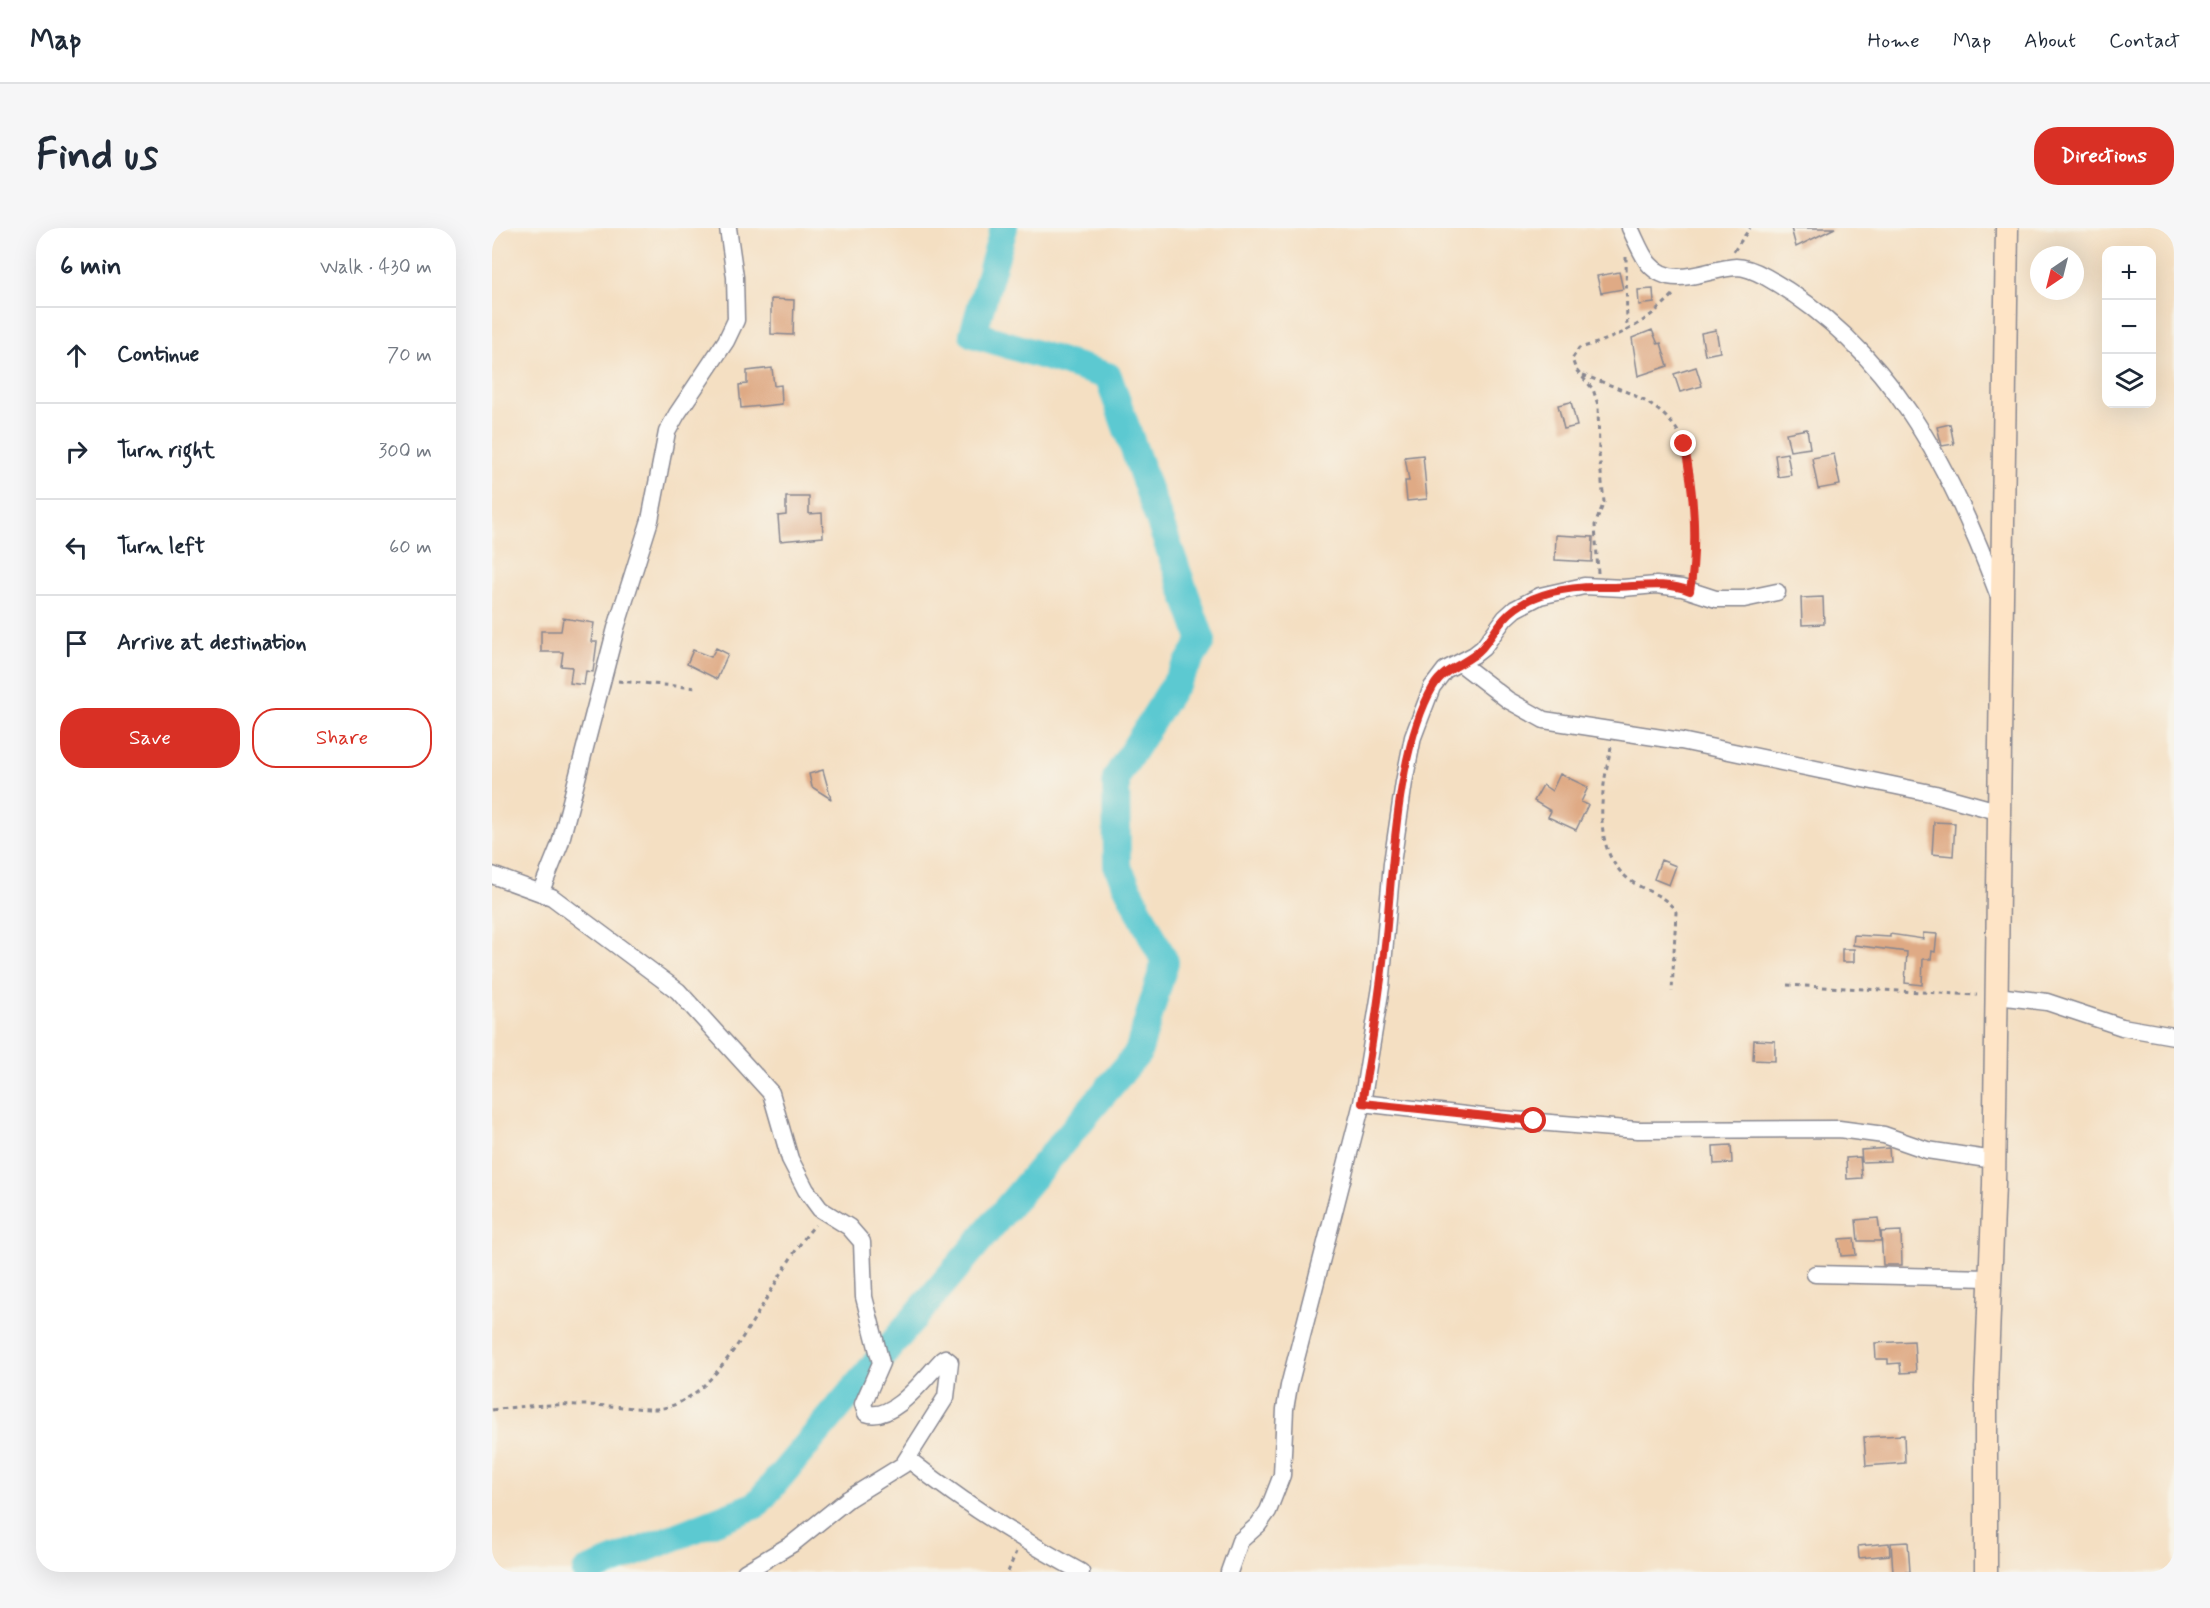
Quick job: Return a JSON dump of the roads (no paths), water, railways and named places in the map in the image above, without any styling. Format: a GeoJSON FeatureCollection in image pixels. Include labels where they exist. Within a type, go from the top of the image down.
{"type":"FeatureCollection","features":[{"type":"Feature","properties":{"kind":"main road"},"geometry":{"type":"LineString","coordinates":[[1986,1572],[1986,1388],[1997,996],[1997,811],[2007,228]]}},
{"type":"Feature","properties":{"kind":"street"},"geometry":{"type":"LineString","coordinates":[[541,891],[560,844],[601,680],[629,580],[650,520],[667,432],[676,414],[726,342],[736,320],[735,277],[728,228]]}},
{"type":"Feature","properties":{"kind":"street"},"geometry":{"type":"LineString","coordinates":[[1630,229],[1650,266],[1664,274],[1690,276],[1726,268],[1748,268],[1806,303],[1862,353],[1889,382],[1924,432],[1983,555],[2001,601]]}},
{"type":"Feature","properties":{"kind":"street"},"geometry":{"type":"LineString","coordinates":[[1229,1572],[1240,1540],[1258,1525],[1268,1511],[1282,1475],[1285,1408],[1289,1386],[1362,1103],[1381,987],[1398,819],[1413,736],[1432,687],[1445,670],[1482,648],[1504,618],[1526,602],[1570,588],[1670,585],[1706,597],[1738,600],[1777,592]]}},
{"type":"Feature","properties":{"kind":"street"},"geometry":{"type":"LineString","coordinates":[[1460,663],[1501,696],[1538,717],[1558,724],[1615,731],[1744,754],[1935,794],[1997,811]]}},
{"type":"Feature","properties":{"kind":"street"},"geometry":{"type":"LineString","coordinates":[[492,875],[541,891],[678,991],[771,1093],[790,1159],[798,1175],[814,1201],[827,1214],[858,1234],[862,1242],[864,1297],[880,1356],[862,1404],[863,1408],[870,1415],[890,1410],[917,1388],[942,1360],[945,1358],[950,1362],[946,1397],[908,1459],[898,1470],[848,1499],[792,1544],[745,1572]]}},
{"type":"Feature","properties":{"kind":"street"},"geometry":{"type":"LineString","coordinates":[[1997,996],[2047,1002],[2122,1027],[2174,1036]]}},
{"type":"Feature","properties":{"kind":"street"},"geometry":{"type":"LineString","coordinates":[[1362,1103],[1491,1118],[1628,1130],[1728,1131],[1817,1128],[1851,1130],[1884,1135],[1927,1150],[1994,1160]]}},
{"type":"Feature","properties":{"kind":"street"},"geometry":{"type":"LineString","coordinates":[[1815,1274],[1989,1278]]}},
{"type":"Feature","properties":{"kind":"street"},"geometry":{"type":"LineString","coordinates":[[908,1459],[960,1498],[1022,1539],[1081,1572]]}},
{"type":"Feature","properties":{"kind":"waterway"},"geometry":{"type":"LineString","coordinates":[[586,1572],[756,1505],[1138,1053],[1165,962],[1117,866],[1116,778],[1202,641],[1108,376],[973,334],[1004,228]]}}]}
